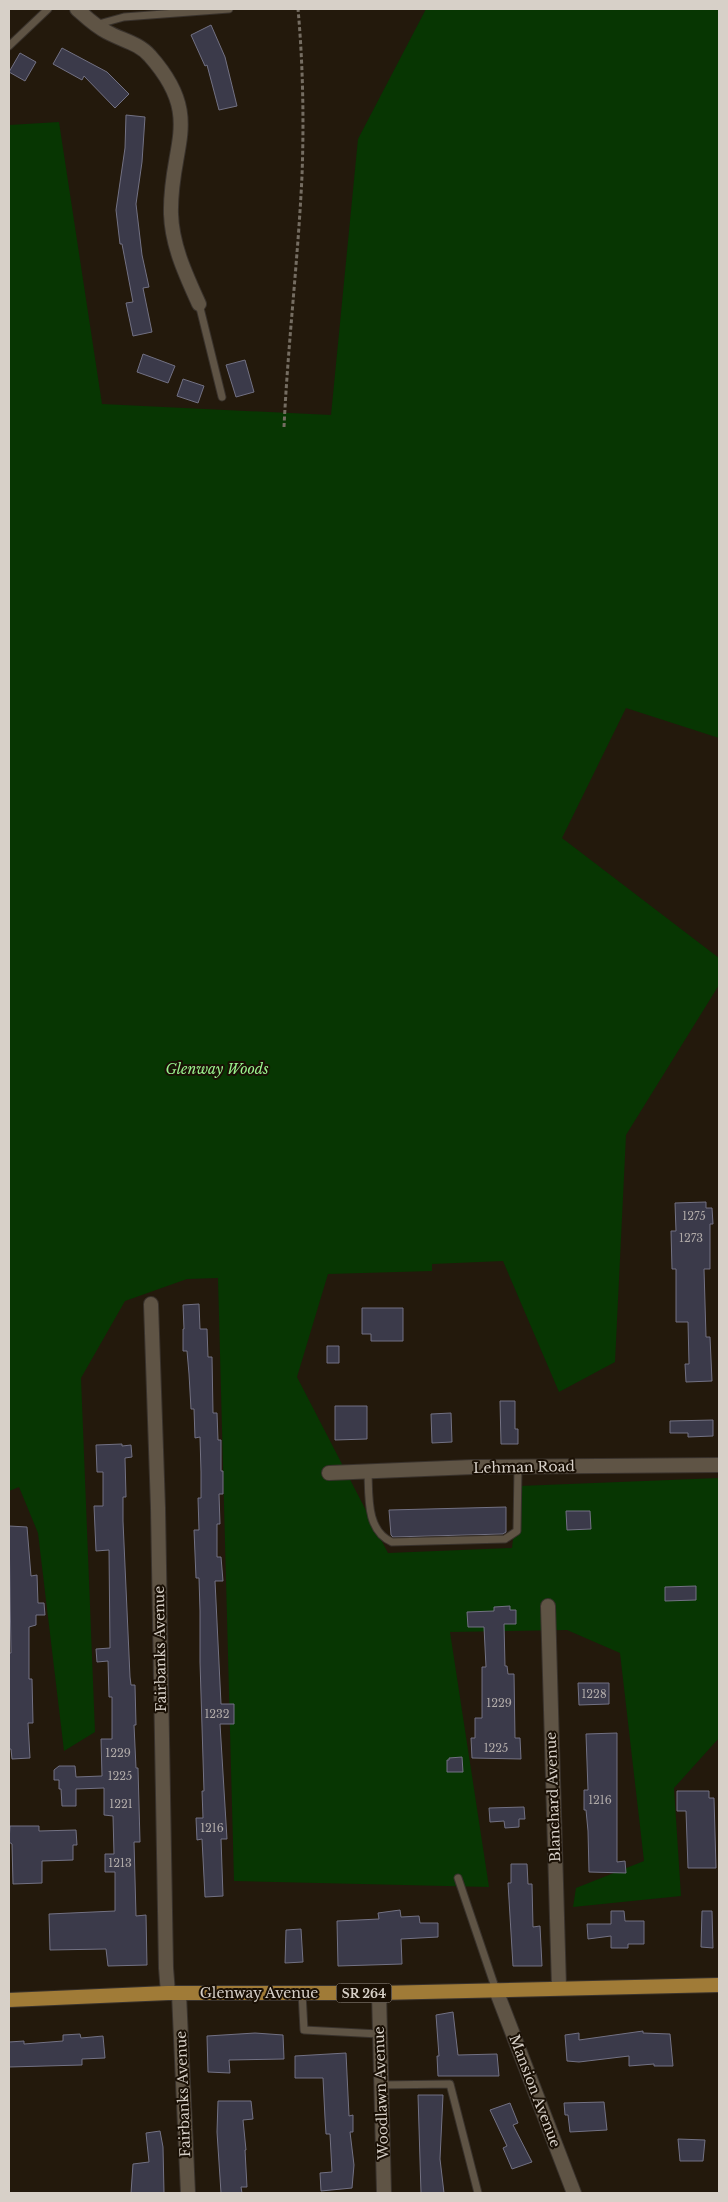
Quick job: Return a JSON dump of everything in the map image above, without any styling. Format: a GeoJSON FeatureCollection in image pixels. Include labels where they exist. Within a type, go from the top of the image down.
{"type":"FeatureCollection","features":[{"type":"Feature","properties":{"kind":"main road","name":"Glenway Avenue"},"geometry":{"type":"LineString","coordinates":[[9,2000],[174,1994],[378,1993],[559,1987],[719,1985]]}},
{"type":"Feature","properties":{"kind":"street"},"geometry":{"type":"LineString","coordinates":[[77,9],[95,25],[149,54],[171,83],[176,93],[182,127],[172,200],[173,232],[179,258],[199,304]]}},
{"type":"Feature","properties":{"kind":"street","name":"Fairbanks Avenue"},"geometry":{"type":"LineString","coordinates":[[151,1304],[158,1508],[166,1959],[174,1994],[188,2193]]}},
{"type":"Feature","properties":{"kind":"street","name":"Lehman Road"},"geometry":{"type":"LineString","coordinates":[[329,1474],[518,1467],[719,1465]]}},
{"type":"Feature","properties":{"kind":"street","name":"Blanchard Avenue"},"geometry":{"type":"LineString","coordinates":[[548,1606],[559,1987]]}},
{"type":"Feature","properties":{"kind":"street","name":"Mansion Avenue"},"geometry":{"type":"LineString","coordinates":[[496,1990],[574,2193]]}},
{"type":"Feature","properties":{"kind":"street","name":"Woodlawn Avenue"},"geometry":{"type":"LineString","coordinates":[[378,1993],[384,2193]]}},
{"type":"Feature","properties":{"kind":"lane"},"geometry":{"type":"LineString","coordinates":[[9,46],[48,9]]}},
{"type":"Feature","properties":{"kind":"lane"},"geometry":{"type":"LineString","coordinates":[[95,25],[124,17],[229,9]]}},
{"type":"Feature","properties":{"kind":"lane"},"geometry":{"type":"LineString","coordinates":[[199,304],[222,397]]}},
{"type":"Feature","properties":{"kind":"lane"},"geometry":{"type":"LineString","coordinates":[[368,1472],[370,1510],[376,1526],[385,1539],[392,1542],[505,1539],[517,1531],[518,1467]]}},
{"type":"Feature","properties":{"kind":"lane"},"geometry":{"type":"LineString","coordinates":[[458,1878],[496,1990]]}},
{"type":"Feature","properties":{"kind":"lane"},"geometry":{"type":"LineString","coordinates":[[302,1993],[304,2030],[379,2034]]}},
{"type":"Feature","properties":{"kind":"lane"},"geometry":{"type":"LineString","coordinates":[[381,2085],[450,2084],[478,2193]]}},
{"type":"Feature","properties":{"kind":"path"},"geometry":{"type":"LineString","coordinates":[[284,427],[288,346],[302,176],[302,50],[298,9]]}},
{"type":"Feature","properties":{"kind":"green space","name":"Glenway Woods"},"geometry":{"type":"Polygon","coordinates":[[[426,9],[719,9],[719,738],[626,708],[562,838],[719,958],[719,985],[626,1135],[615,1362],[559,1392],[503,1261],[432,1264],[432,1271],[328,1274],[297,1377],[388,1553],[512,1548],[519,1486],[719,1478],[719,1738],[674,1788],[681,1896],[573,1907],[576,1888],[644,1861],[620,1653],[567,1630],[450,1632],[489,1887],[234,1881],[218,1278],[187,1279],[125,1301],[81,1378],[95,1732],[64,1751],[38,1533],[19,1487],[9,1491],[9,125],[59,122],[102,404],[331,415],[358,139],[426,9]]]}},
{"type":"Feature","properties":{"kind":"building"},"geometry":{"type":"Polygon","coordinates":[[[211,25],[225,57],[237,106],[219,110],[207,65],[205,66],[191,35],[211,25]]]}},
{"type":"Feature","properties":{"kind":"building"},"geometry":{"type":"Polygon","coordinates":[[[62,48],[107,72],[129,94],[115,108],[84,76],[82,80],[53,64],[62,48]]]}},
{"type":"Feature","properties":{"kind":"building"},"geometry":{"type":"Polygon","coordinates":[[[20,53],[36,62],[25,81],[9,72],[20,53]]]}},
{"type":"Feature","properties":{"kind":"building"},"geometry":{"type":"Polygon","coordinates":[[[126,115],[145,117],[142,162],[136,204],[142,255],[149,287],[143,288],[152,332],[133,336],[126,303],[133,302],[122,244],[120,244],[116,210],[125,148],[126,115]]]}},
{"type":"Feature","properties":{"kind":"building"},"geometry":{"type":"Polygon","coordinates":[[[143,354],[175,366],[168,383],[137,372],[143,354]]]}},
{"type":"Feature","properties":{"kind":"building"},"geometry":{"type":"Polygon","coordinates":[[[245,360],[254,392],[236,397],[226,365],[245,360]]]}},
{"type":"Feature","properties":{"kind":"building"},"geometry":{"type":"Polygon","coordinates":[[[183,379],[204,386],[198,403],[177,396],[183,379]]]}},
{"type":"Feature","properties":{"kind":"building"},"geometry":{"type":"Polygon","coordinates":[[[706,1202],[706,1208],[712,1208],[713,1224],[710,1224],[710,1269],[704,1269],[706,1337],[710,1337],[712,1381],[686,1382],[685,1364],[689,1364],[688,1322],[676,1322],[676,1269],[672,1269],[671,1231],[676,1231],[675,1203],[706,1202]]]}},
{"type":"Feature","properties":{"kind":"building"},"geometry":{"type":"Polygon","coordinates":[[[199,1304],[200,1329],[207,1329],[208,1357],[212,1357],[213,1413],[217,1413],[218,1440],[221,1440],[221,1471],[223,1471],[223,1494],[219,1494],[220,1524],[217,1524],[217,1557],[221,1557],[223,1581],[215,1581],[221,1704],[234,1704],[234,1724],[220,1724],[227,1839],[221,1839],[223,1896],[205,1897],[202,1839],[197,1840],[196,1818],[203,1818],[202,1791],[204,1791],[199,1578],[196,1578],[194,1530],[199,1530],[198,1498],[201,1498],[200,1437],[195,1438],[194,1409],[191,1409],[187,1351],[183,1351],[183,1305],[199,1304]]]}},
{"type":"Feature","properties":{"kind":"building"},"geometry":{"type":"Polygon","coordinates":[[[362,1308],[403,1308],[403,1341],[371,1341],[371,1334],[362,1334],[362,1308]]]}},
{"type":"Feature","properties":{"kind":"building"},"geometry":{"type":"Polygon","coordinates":[[[327,1346],[339,1346],[339,1363],[327,1363],[327,1346]]]}},
{"type":"Feature","properties":{"kind":"building"},"geometry":{"type":"Polygon","coordinates":[[[500,1401],[515,1401],[515,1429],[518,1429],[518,1444],[501,1444],[500,1401]]]}},
{"type":"Feature","properties":{"kind":"building"},"geometry":{"type":"Polygon","coordinates":[[[335,1406],[367,1406],[367,1439],[335,1440],[335,1406]]]}},
{"type":"Feature","properties":{"kind":"building"},"geometry":{"type":"Polygon","coordinates":[[[451,1413],[452,1442],[432,1443],[431,1414],[451,1413]]]}},
{"type":"Feature","properties":{"kind":"building"},"geometry":{"type":"Polygon","coordinates":[[[713,1420],[713,1436],[688,1437],[688,1433],[670,1433],[670,1421],[713,1420]]]}},
{"type":"Feature","properties":{"kind":"building"},"geometry":{"type":"Polygon","coordinates":[[[122,1444],[122,1446],[131,1445],[132,1457],[125,1458],[126,1497],[123,1497],[123,1521],[130,1677],[131,1685],[135,1685],[136,1725],[134,1725],[136,1768],[138,1768],[140,1842],[134,1842],[136,1916],[146,1915],[147,1965],[108,1966],[106,1949],[50,1950],[49,1914],[115,1911],[115,1872],[105,1872],[105,1854],[114,1854],[113,1816],[104,1815],[104,1788],[76,1789],[76,1806],[62,1806],[59,1780],[54,1780],[54,1770],[59,1766],[75,1766],[76,1777],[102,1776],[101,1739],[112,1739],[112,1697],[109,1697],[108,1661],[97,1662],[96,1649],[110,1648],[109,1550],[96,1551],[94,1506],[103,1506],[103,1472],[97,1472],[96,1445],[122,1444]]]}},
{"type":"Feature","properties":{"kind":"building"},"geometry":{"type":"Polygon","coordinates":[[[506,1507],[506,1532],[503,1534],[393,1537],[391,1535],[389,1510],[506,1507]]]}},
{"type":"Feature","properties":{"kind":"building"},"geometry":{"type":"Polygon","coordinates":[[[566,1511],[590,1511],[591,1529],[567,1530],[566,1511]]]}},
{"type":"Feature","properties":{"kind":"building"},"geometry":{"type":"Polygon","coordinates":[[[9,1526],[27,1527],[31,1576],[37,1575],[38,1603],[44,1603],[45,1615],[36,1615],[36,1625],[29,1627],[29,1679],[32,1679],[33,1723],[28,1723],[30,1758],[12,1759],[11,1749],[9,1749],[9,1653],[11,1653],[9,1526]]]}},
{"type":"Feature","properties":{"kind":"building"},"geometry":{"type":"Polygon","coordinates":[[[696,1586],[696,1600],[665,1601],[665,1587],[696,1586]]]}},
{"type":"Feature","properties":{"kind":"building"},"geometry":{"type":"Polygon","coordinates":[[[510,1606],[510,1610],[516,1610],[516,1624],[504,1624],[505,1666],[507,1666],[508,1674],[514,1674],[515,1738],[520,1738],[521,1759],[472,1758],[471,1738],[475,1738],[475,1718],[482,1718],[482,1667],[486,1667],[484,1627],[468,1627],[467,1612],[494,1611],[494,1607],[510,1606]]]}},
{"type":"Feature","properties":{"kind":"building"},"geometry":{"type":"Polygon","coordinates":[[[578,1683],[609,1683],[609,1704],[579,1705],[578,1683]]]}},
{"type":"Feature","properties":{"kind":"building"},"geometry":{"type":"Polygon","coordinates":[[[617,1733],[617,1862],[625,1861],[626,1873],[589,1872],[588,1831],[586,1810],[584,1810],[584,1790],[588,1790],[586,1734],[617,1733]]]}},
{"type":"Feature","properties":{"kind":"building"},"geometry":{"type":"Polygon","coordinates":[[[462,1757],[463,1772],[447,1772],[447,1760],[449,1758],[462,1757]]]}},
{"type":"Feature","properties":{"kind":"building"},"geometry":{"type":"Polygon","coordinates":[[[677,1791],[709,1791],[709,1798],[714,1798],[716,1868],[688,1868],[686,1811],[677,1811],[677,1791]]]}},
{"type":"Feature","properties":{"kind":"building"},"geometry":{"type":"Polygon","coordinates":[[[524,1807],[525,1819],[519,1819],[519,1827],[505,1828],[504,1821],[490,1822],[489,1808],[524,1807]]]}},
{"type":"Feature","properties":{"kind":"building"},"geometry":{"type":"Polygon","coordinates":[[[10,1826],[39,1826],[39,1831],[76,1830],[77,1845],[73,1845],[73,1860],[42,1861],[42,1883],[13,1884],[12,1844],[9,1842],[10,1826]]]}},
{"type":"Feature","properties":{"kind":"building"},"geometry":{"type":"Polygon","coordinates":[[[511,1864],[527,1864],[528,1884],[532,1884],[533,1927],[540,1926],[542,1966],[513,1966],[508,1883],[511,1883],[511,1864]]]}},
{"type":"Feature","properties":{"kind":"building"},"geometry":{"type":"Polygon","coordinates":[[[400,1910],[401,1917],[419,1916],[420,1923],[438,1923],[438,1937],[401,1939],[402,1964],[338,1966],[337,1921],[379,1919],[378,1913],[400,1910]]]}},
{"type":"Feature","properties":{"kind":"building"},"geometry":{"type":"Polygon","coordinates":[[[611,1911],[624,1911],[625,1921],[644,1921],[644,1944],[628,1944],[628,1948],[611,1948],[611,1936],[588,1939],[587,1924],[611,1924],[611,1911]]]}},
{"type":"Feature","properties":{"kind":"building"},"geometry":{"type":"Polygon","coordinates":[[[702,1911],[712,1911],[713,1948],[701,1947],[702,1911]]]}},
{"type":"Feature","properties":{"kind":"building"},"geometry":{"type":"Polygon","coordinates":[[[301,1929],[303,1962],[285,1963],[286,1930],[301,1929]]]}},
{"type":"Feature","properties":{"kind":"building"},"geometry":{"type":"Polygon","coordinates":[[[453,2012],[458,2055],[497,2054],[499,2076],[438,2076],[437,2056],[439,2056],[436,2015],[453,2012]]]}},
{"type":"Feature","properties":{"kind":"building"},"geometry":{"type":"Polygon","coordinates":[[[643,2031],[643,2033],[670,2034],[673,2066],[654,2066],[654,2064],[629,2066],[629,2056],[579,2062],[567,2061],[565,2035],[579,2033],[579,2040],[643,2031]]]}},
{"type":"Feature","properties":{"kind":"building"},"geometry":{"type":"Polygon","coordinates":[[[255,2033],[283,2035],[284,2059],[229,2060],[230,2073],[208,2072],[207,2036],[255,2033]]]}},
{"type":"Feature","properties":{"kind":"building"},"geometry":{"type":"Polygon","coordinates":[[[80,2034],[81,2038],[103,2036],[105,2058],[82,2059],[82,2065],[9,2067],[9,2042],[24,2041],[24,2044],[63,2041],[63,2035],[80,2034]]]}},
{"type":"Feature","properties":{"kind":"building"},"geometry":{"type":"Polygon","coordinates":[[[346,2053],[349,2116],[353,2115],[353,2132],[350,2132],[354,2165],[352,2188],[321,2191],[320,2173],[332,2172],[330,2134],[326,2134],[323,2078],[295,2078],[295,2056],[346,2053]]]}},
{"type":"Feature","properties":{"kind":"building"},"geometry":{"type":"Polygon","coordinates":[[[418,2095],[443,2095],[440,2159],[444,2193],[421,2193],[418,2095]]]}},
{"type":"Feature","properties":{"kind":"building"},"geometry":{"type":"Polygon","coordinates":[[[218,2101],[251,2101],[253,2119],[243,2120],[247,2187],[241,2187],[242,2193],[221,2193],[217,2132],[218,2101]]]}},
{"type":"Feature","properties":{"kind":"building"},"geometry":{"type":"Polygon","coordinates":[[[604,2102],[607,2130],[570,2132],[564,2103],[604,2102]]]}},
{"type":"Feature","properties":{"kind":"building"},"geometry":{"type":"Polygon","coordinates":[[[510,2103],[518,2123],[513,2125],[532,2162],[512,2169],[503,2148],[507,2146],[490,2110],[510,2103]]]}},
{"type":"Feature","properties":{"kind":"building"},"geometry":{"type":"Polygon","coordinates":[[[160,2131],[163,2147],[164,2193],[131,2193],[133,2164],[149,2162],[146,2133],[160,2131]]]}},
{"type":"Feature","properties":{"kind":"building"},"geometry":{"type":"Polygon","coordinates":[[[678,2139],[705,2140],[703,2161],[680,2161],[678,2139]]]}}]}
